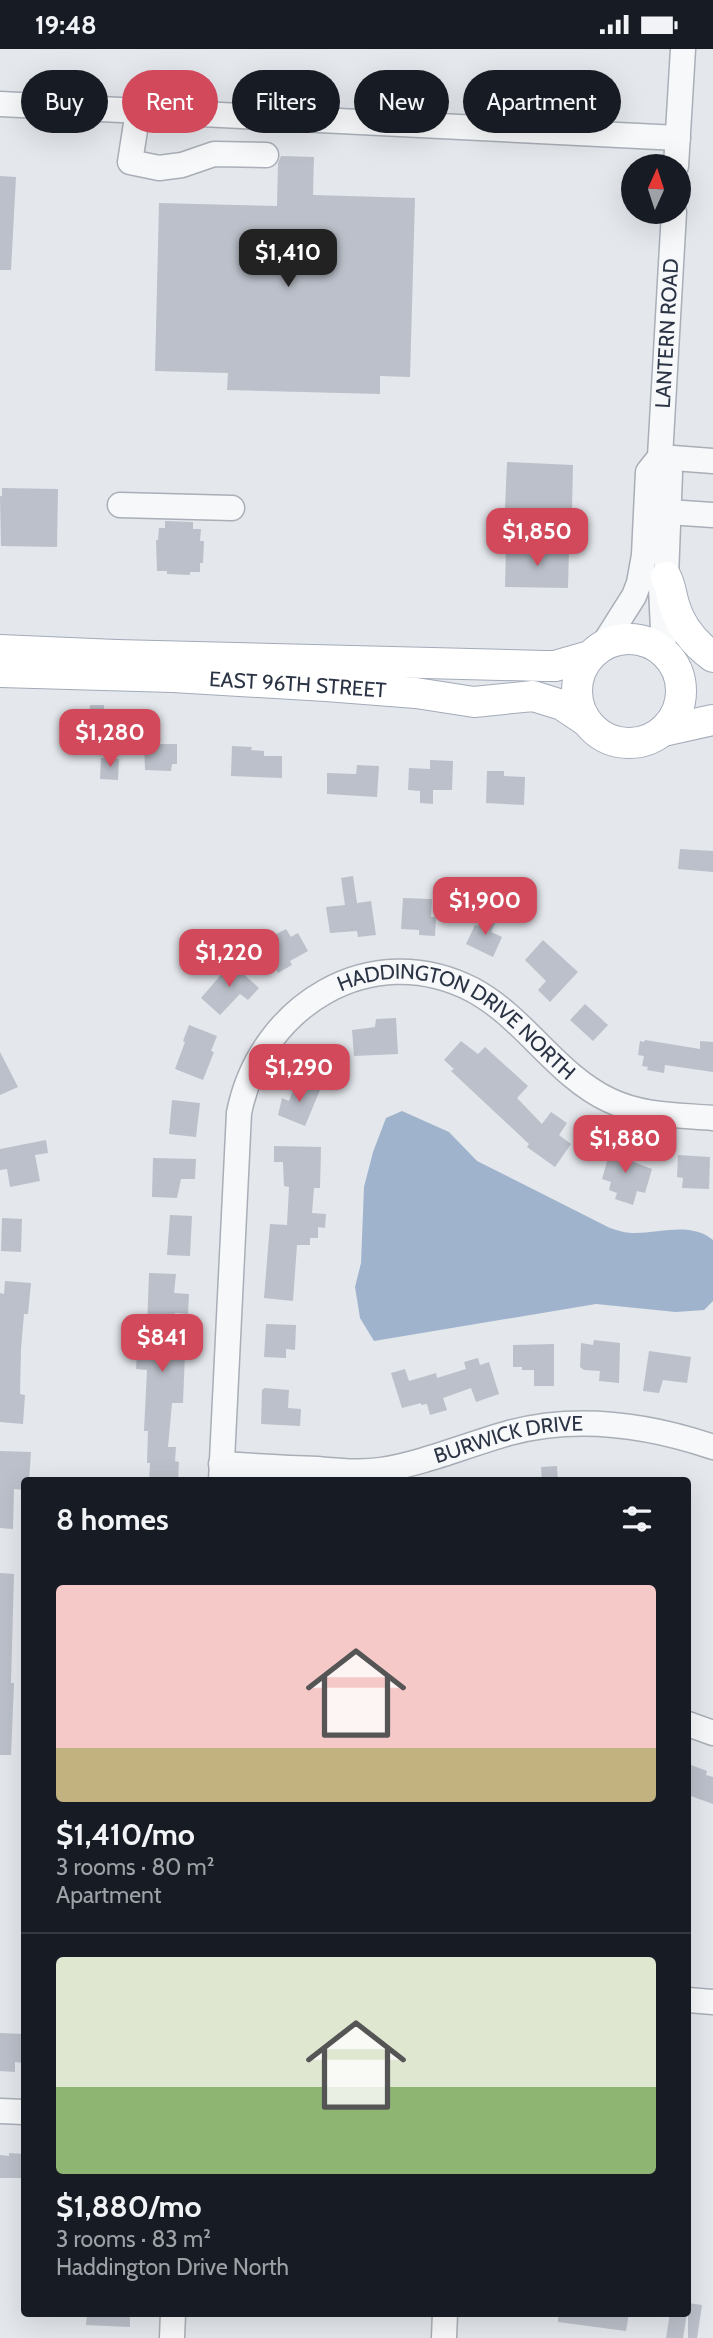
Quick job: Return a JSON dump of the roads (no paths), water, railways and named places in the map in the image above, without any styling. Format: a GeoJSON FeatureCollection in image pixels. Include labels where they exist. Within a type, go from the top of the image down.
{"type":"FeatureCollection","features":[{"type":"Feature","properties":{"kind":"main road"},"geometry":{"type":"LineString","coordinates":[[666,577],[684,628],[694,642],[713,657]]}},
{"type":"Feature","properties":{"kind":"main road"},"geometry":{"type":"LineString","coordinates":[[713,676],[666,653],[654,644],[638,638],[620,639],[597,650],[581,670],[577,688],[579,705],[586,721],[599,733],[614,741],[648,740],[663,731],[713,720]]}},
{"type":"Feature","properties":{"kind":"main road","name":"EAST 96TH STREET"},"geometry":{"type":"LineString","coordinates":[[0,650],[555,666],[597,650]]}},
{"type":"Feature","properties":{"kind":"main road"},"geometry":{"type":"LineString","coordinates":[[663,731],[674,718],[681,702],[682,685],[678,669],[666,653]]}},
{"type":"Feature","properties":{"kind":"main road","name":"EAST 96TH STREET"},"geometry":{"type":"LineString","coordinates":[[0,672],[173,677],[326,686],[416,693],[474,702],[533,697],[562,705],[586,721]]}},
{"type":"Feature","properties":{"kind":"street"},"geometry":{"type":"LineString","coordinates":[[677,154],[682,49]]}},
{"type":"Feature","properties":{"kind":"street"},"geometry":{"type":"LineString","coordinates":[[0,104],[122,110]]}},
{"type":"Feature","properties":{"kind":"street"},"geometry":{"type":"LineString","coordinates":[[218,115],[678,138]]}},
{"type":"Feature","properties":{"kind":"street"},"geometry":{"type":"LineString","coordinates":[[135,133],[130,162],[159,167],[182,165],[214,154],[266,155]]}},
{"type":"Feature","properties":{"kind":"street","name":"LANTERN ROAD"},"geometry":{"type":"LineString","coordinates":[[666,653],[661,587],[666,577],[670,473],[660,457],[673,224]]}},
{"type":"Feature","properties":{"kind":"street"},"geometry":{"type":"LineString","coordinates":[[660,457],[713,461]]}},
{"type":"Feature","properties":{"kind":"street","name":"LANTERN ROAD"},"geometry":{"type":"LineString","coordinates":[[597,650],[634,596],[639,583],[644,555],[648,472],[660,457]]}},
{"type":"Feature","properties":{"kind":"street"},"geometry":{"type":"LineString","coordinates":[[120,505],[232,508]]}},
{"type":"Feature","properties":{"kind":"street"},"geometry":{"type":"LineString","coordinates":[[668,512],[713,515]]}},
{"type":"Feature","properties":{"kind":"street","name":"HADDINGTON DRIVE NORTH"},"geometry":{"type":"LineString","coordinates":[[221,1472],[239,1113],[253,1067],[264,1046],[303,1005],[323,992],[352,980],[398,973],[422,975],[467,987],[500,1007],[587,1087],[608,1100],[630,1109],[654,1114],[713,1118]]}},
{"type":"Feature","properties":{"kind":"street","name":"BURWICK DRIVE"},"geometry":{"type":"LineString","coordinates":[[221,1472],[383,1469],[414,1464],[513,1432],[562,1424],[647,1429],[677,1435],[713,1447]]}},
{"type":"Feature","properties":{"kind":"street"},"geometry":{"type":"LineString","coordinates":[[691,1725],[713,1734]]}},
{"type":"Feature","properties":{"kind":"street"},"geometry":{"type":"LineString","coordinates":[[691,2000],[713,2002]]}},
{"type":"Feature","properties":{"kind":"street"},"geometry":{"type":"LineString","coordinates":[[0,2111],[21,2112]]}},
{"type":"Feature","properties":{"kind":"street"},"geometry":{"type":"LineString","coordinates":[[172,2338],[173,2317]]}},
{"type":"Feature","properties":{"kind":"street"},"geometry":{"type":"LineString","coordinates":[[444,2338],[445,2317]]}},
{"type":"Feature","properties":{"kind":"water"},"geometry":{"type":"Polygon","coordinates":[[[402,1111],[449,1132],[477,1161],[610,1228],[629,1233],[684,1230],[704,1234],[713,1240],[713,1301],[704,1310],[676,1312],[596,1304],[374,1341],[360,1318],[355,1287],[361,1263],[364,1187],[386,1118],[402,1111]]]}}]}
